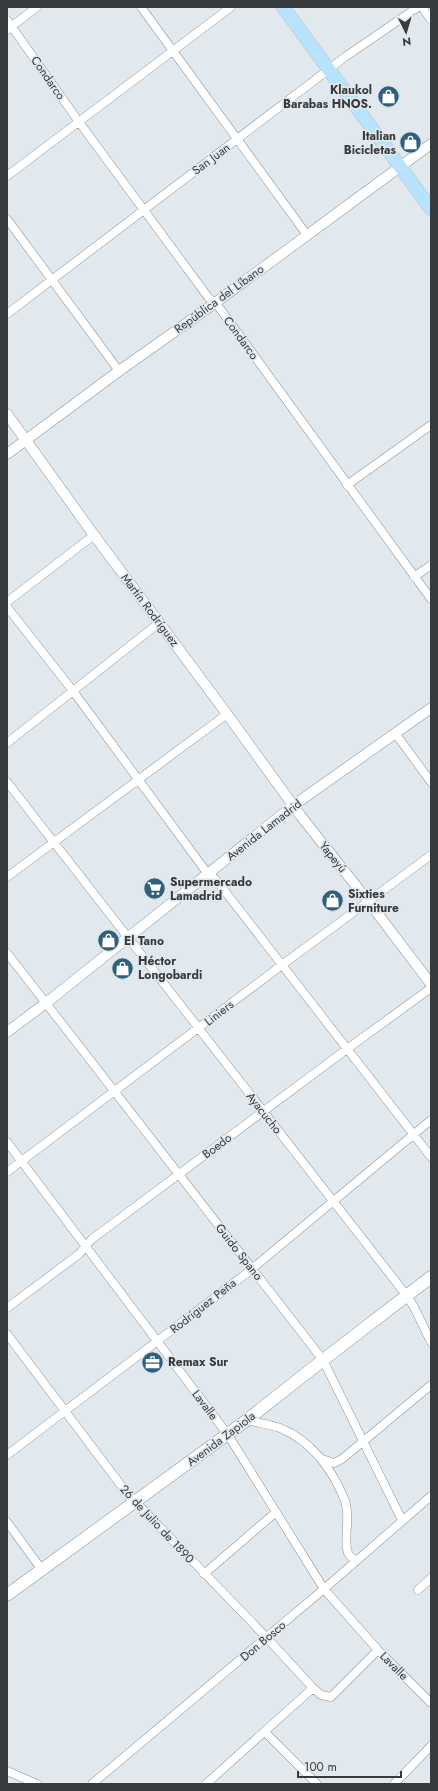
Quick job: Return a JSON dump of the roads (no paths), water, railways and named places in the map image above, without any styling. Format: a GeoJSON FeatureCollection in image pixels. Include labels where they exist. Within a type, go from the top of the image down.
{"type":"FeatureCollection","features":[{"type":"Feature","properties":{"kind":"main road"},"geometry":{"type":"LineString","coordinates":[[283,7],[332,67]]}},
{"type":"Feature","properties":{"kind":"main road"},"geometry":{"type":"LineString","coordinates":[[293,7],[332,67],[403,165],[431,209]]}},
{"type":"Feature","properties":{"kind":"main road"},"geometry":{"type":"LineString","coordinates":[[403,165],[431,195]]}},
{"type":"Feature","properties":{"kind":"main road","name":"Avenida Zapiola"},"geometry":{"type":"LineString","coordinates":[[7,1594],[228,1435],[404,1292],[431,1277]]}},
{"type":"Feature","properties":{"kind":"street"},"geometry":{"type":"LineString","coordinates":[[9,25],[37,7]]}},
{"type":"Feature","properties":{"kind":"street"},"geometry":{"type":"LineString","coordinates":[[142,7],[307,235]]}},
{"type":"Feature","properties":{"kind":"street"},"geometry":{"type":"LineString","coordinates":[[7,176],[174,52],[231,7]]}},
{"type":"Feature","properties":{"kind":"street","name":"San Juan"},"geometry":{"type":"LineString","coordinates":[[7,314],[51,279],[145,210],[332,67],[418,7]]}},
{"type":"Feature","properties":{"kind":"street"},"geometry":{"type":"LineString","coordinates":[[422,7],[431,20]]}},
{"type":"Feature","properties":{"kind":"street","name":"Condarco"},"geometry":{"type":"LineString","coordinates":[[9,25],[208,297],[215,303],[431,599]]}},
{"type":"Feature","properties":{"kind":"street","name":"República del Líbano"},"geometry":{"type":"LineString","coordinates":[[7,454],[431,144]]}},
{"type":"Feature","properties":{"kind":"street"},"geometry":{"type":"LineString","coordinates":[[7,219],[119,371]]}},
{"type":"Feature","properties":{"kind":"street","name":"Martín Rodríguez"},"geometry":{"type":"LineString","coordinates":[[7,414],[94,535],[294,805]]}},
{"type":"Feature","properties":{"kind":"street"},"geometry":{"type":"LineString","coordinates":[[347,485],[431,425]]}},
{"type":"Feature","properties":{"kind":"street"},"geometry":{"type":"LineString","coordinates":[[7,602],[94,535]]}},
{"type":"Feature","properties":{"kind":"street"},"geometry":{"type":"LineString","coordinates":[[414,577],[431,565]]}},
{"type":"Feature","properties":{"kind":"street"},"geometry":{"type":"LineString","coordinates":[[7,607],[73,691],[209,874],[217,881],[431,1157]]}},
{"type":"Feature","properties":{"kind":"street"},"geometry":{"type":"LineString","coordinates":[[7,743],[159,623]]}},
{"type":"Feature","properties":{"kind":"street","name":"Avenida Lamadrid"},"geometry":{"type":"LineString","coordinates":[[7,1032],[46,1003],[294,805],[431,708]]}},
{"type":"Feature","properties":{"kind":"street"},"geometry":{"type":"LineString","coordinates":[[7,877],[227,714]]}},
{"type":"Feature","properties":{"kind":"street"},"geometry":{"type":"LineString","coordinates":[[395,733],[431,782]]}},
{"type":"Feature","properties":{"kind":"street","name":"Ayacucho"},"geometry":{"type":"LineString","coordinates":[[7,782],[332,1202],[404,1292],[414,1307],[431,1342]]}},
{"type":"Feature","properties":{"kind":"street","name":"Yapeyú"},"geometry":{"type":"LineString","coordinates":[[294,805],[431,984]]}},
{"type":"Feature","properties":{"kind":"street","name":"Liniers"},"geometry":{"type":"LineString","coordinates":[[7,1172],[431,855]]}},
{"type":"Feature","properties":{"kind":"street","name":"Guido Spano"},"geometry":{"type":"LineString","coordinates":[[7,953],[322,1360],[402,1520]]}},
{"type":"Feature","properties":{"kind":"street","name":"Boedo"},"geometry":{"type":"LineString","coordinates":[[7,1308],[79,1254],[92,1239],[431,988]]}},
{"type":"Feature","properties":{"kind":"street","name":"Rodríguez Peña"},"geometry":{"type":"LineString","coordinates":[[7,1455],[252,1268],[431,1120]]}},
{"type":"Feature","properties":{"kind":"street","name":"Lavalle"},"geometry":{"type":"LineString","coordinates":[[7,1142],[228,1435],[324,1589],[378,1650],[431,1703]]}},
{"type":"Feature","properties":{"kind":"street","name":"26 de Julio de 1890"},"geometry":{"type":"LineString","coordinates":[[7,1334],[126,1492],[321,1695],[326,1697],[334,1694],[378,1650]]}},
{"type":"Feature","properties":{"kind":"street"},"geometry":{"type":"LineString","coordinates":[[321,1459],[329,1462],[339,1461],[364,1442],[431,1385]]}},
{"type":"Feature","properties":{"kind":"street"},"geometry":{"type":"LineString","coordinates":[[247,1420],[270,1425],[289,1432],[310,1447],[321,1459],[335,1479],[346,1506],[347,1548],[342,1573]]}},
{"type":"Feature","properties":{"kind":"street","name":"Don Bosco"},"geometry":{"type":"LineString","coordinates":[[92,1784],[267,1638],[431,1496]]}},
{"type":"Feature","properties":{"kind":"street"},"geometry":{"type":"LineString","coordinates":[[204,1574],[276,1512]]}},
{"type":"Feature","properties":{"kind":"street"},"geometry":{"type":"LineString","coordinates":[[7,1522],[42,1570]]}},
{"type":"Feature","properties":{"kind":"street"},"geometry":{"type":"LineString","coordinates":[[347,1548],[350,1556],[358,1560]]}},
{"type":"Feature","properties":{"kind":"street"},"geometry":{"type":"LineString","coordinates":[[418,1590],[431,1578]]}},
{"type":"Feature","properties":{"kind":"street"},"geometry":{"type":"LineString","coordinates":[[206,1784],[313,1688]]}},
{"type":"Feature","properties":{"kind":"street"},"geometry":{"type":"LineString","coordinates":[[265,1732],[317,1784]]}},
{"type":"Feature","properties":{"kind":"street"},"geometry":{"type":"LineString","coordinates":[[394,1784],[431,1746]]}},
{"type":"Feature","properties":{"kind":"street"},"geometry":{"type":"LineString","coordinates":[[7,1771],[37,1784]]}},
{"type":"Feature","properties":{"kind":"place","name":"Klaukol Barabas HNOS."},"geometry":{"type":"Point","coordinates":[388,97]}},
{"type":"Feature","properties":{"kind":"place","name":"Italian Bicicletas"},"geometry":{"type":"Point","coordinates":[411,143]}},
{"type":"Feature","properties":{"kind":"place","name":"Supermercado Lamadrid"},"geometry":{"type":"Point","coordinates":[155,889]}},
{"type":"Feature","properties":{"kind":"place","name":"Sixties Furniture"},"geometry":{"type":"Point","coordinates":[333,901]}},
{"type":"Feature","properties":{"kind":"place","name":"El Tano"},"geometry":{"type":"Point","coordinates":[108,941]}},
{"type":"Feature","properties":{"kind":"place","name":"Héctor Longobardi"},"geometry":{"type":"Point","coordinates":[123,968]}},
{"type":"Feature","properties":{"kind":"place","name":"Remax Sur"},"geometry":{"type":"Point","coordinates":[152,1362]}}]}
